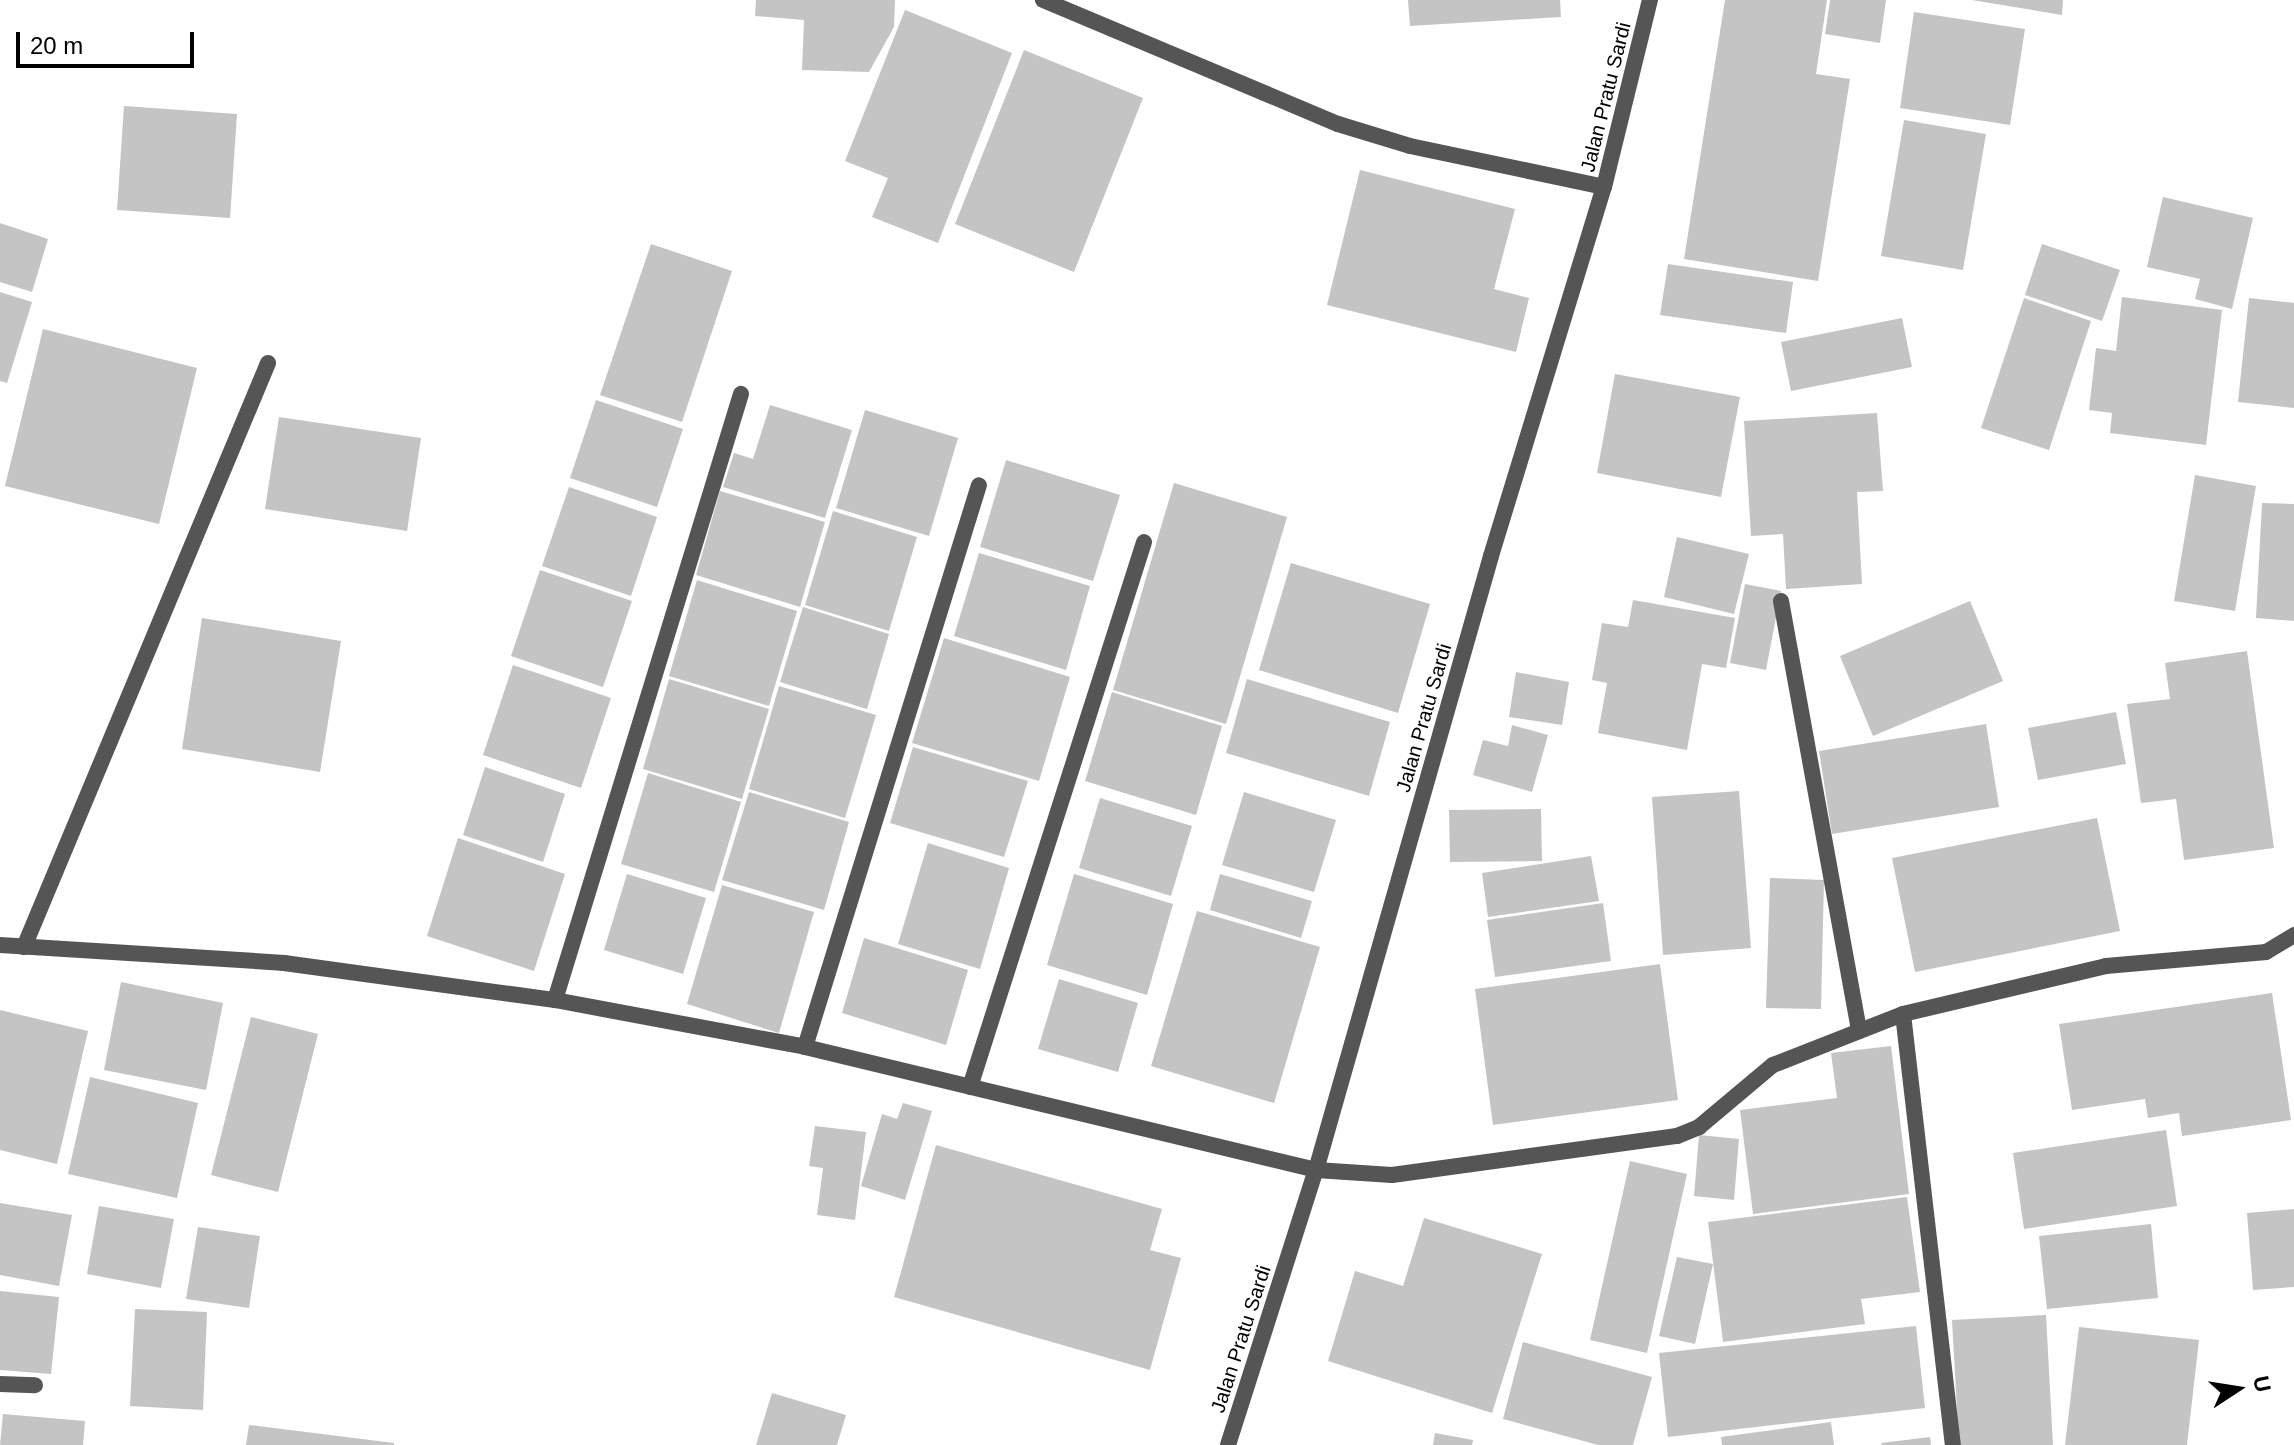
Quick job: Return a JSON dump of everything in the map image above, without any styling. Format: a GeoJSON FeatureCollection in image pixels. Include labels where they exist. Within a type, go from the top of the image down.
{"type":"FeatureCollection","features":[{"type":"Feature","properties":{"kind":"street"},"geometry":{"type":"LineString","coordinates":[[1043,0],[1338,124],[1410,146],[1604,187]]}},
{"type":"Feature","properties":{"kind":"street","name":"Jalan Pratu Sardi"},"geometry":{"type":"LineString","coordinates":[[1228,1445],[1316,1170],[1491,556],[1604,187],[1650,0]]}},
{"type":"Feature","properties":{"kind":"street"},"geometry":{"type":"LineString","coordinates":[[24,947],[268,363]]}},
{"type":"Feature","properties":{"kind":"street"},"geometry":{"type":"LineString","coordinates":[[555,1000],[741,394]]}},
{"type":"Feature","properties":{"kind":"street"},"geometry":{"type":"LineString","coordinates":[[805,1047],[979,485]]}},
{"type":"Feature","properties":{"kind":"street"},"geometry":{"type":"LineString","coordinates":[[970,1087],[1144,542]]}},
{"type":"Feature","properties":{"kind":"street"},"geometry":{"type":"LineString","coordinates":[[1781,601],[1859,1031]]}},
{"type":"Feature","properties":{"kind":"street"},"geometry":{"type":"LineString","coordinates":[[0,945],[284,963],[555,1000],[805,1047],[1316,1170],[1392,1175],[1677,1136],[1699,1127],[1773,1065],[1903,1014],[2106,966],[2266,952],[2294,935]]}},
{"type":"Feature","properties":{"kind":"street"},"geometry":{"type":"LineString","coordinates":[[1903,1014],[1953,1445]]}},
{"type":"Feature","properties":{"kind":"street"},"geometry":{"type":"LineString","coordinates":[[0,1384],[35,1385]]}},
{"type":"Feature","properties":{"kind":"building"},"geometry":{"type":"Polygon","coordinates":[[[756,0],[895,0],[894,27],[869,72],[802,70],[804,20],[755,16],[756,0]]]}},
{"type":"Feature","properties":{"kind":"building"},"geometry":{"type":"Polygon","coordinates":[[[1408,0],[1560,0],[1561,17],[1410,26],[1408,0]]]}},
{"type":"Feature","properties":{"kind":"building"},"geometry":{"type":"Polygon","coordinates":[[[1725,0],[1827,0],[1816,74],[1850,79],[1818,281],[1684,259],[1725,0]]]}},
{"type":"Feature","properties":{"kind":"building"},"geometry":{"type":"Polygon","coordinates":[[[1830,0],[1886,0],[1880,43],[1825,34],[1830,0]]]}},
{"type":"Feature","properties":{"kind":"building"},"geometry":{"type":"Polygon","coordinates":[[[1972,0],[2063,0],[2062,15],[1972,0]]]}},
{"type":"Feature","properties":{"kind":"building"},"geometry":{"type":"Polygon","coordinates":[[[905,10],[1012,53],[938,243],[872,217],[888,178],[845,161],[905,10]]]}},
{"type":"Feature","properties":{"kind":"building"},"geometry":{"type":"Polygon","coordinates":[[[1914,12],[2025,29],[2010,125],[1900,108],[1914,12]]]}},
{"type":"Feature","properties":{"kind":"building"},"geometry":{"type":"Polygon","coordinates":[[[1024,50],[1143,98],[1074,272],[955,224],[1024,50]]]}},
{"type":"Feature","properties":{"kind":"building"},"geometry":{"type":"Polygon","coordinates":[[[124,106],[237,114],[230,218],[117,210],[124,106]]]}},
{"type":"Feature","properties":{"kind":"building"},"geometry":{"type":"Polygon","coordinates":[[[1904,120],[1986,134],[1963,270],[1881,256],[1904,120]]]}},
{"type":"Feature","properties":{"kind":"building"},"geometry":{"type":"Polygon","coordinates":[[[1360,170],[1515,209],[1494,289],[1529,298],[1516,352],[1327,305],[1360,170]]]}},
{"type":"Feature","properties":{"kind":"building"},"geometry":{"type":"Polygon","coordinates":[[[2163,197],[2253,218],[2232,309],[2195,299],[2200,279],[2147,267],[2163,197]]]}},
{"type":"Feature","properties":{"kind":"building"},"geometry":{"type":"Polygon","coordinates":[[[0,223],[48,239],[32,292],[0,282],[0,223]]]}},
{"type":"Feature","properties":{"kind":"building"},"geometry":{"type":"Polygon","coordinates":[[[651,244],[732,271],[682,422],[600,395],[651,244]]]}},
{"type":"Feature","properties":{"kind":"building"},"geometry":{"type":"Polygon","coordinates":[[[2042,244],[2120,270],[2102,321],[2025,295],[2042,244]]]}},
{"type":"Feature","properties":{"kind":"building"},"geometry":{"type":"Polygon","coordinates":[[[1668,264],[1793,282],[1786,333],[1660,315],[1668,264]]]}},
{"type":"Feature","properties":{"kind":"building"},"geometry":{"type":"Polygon","coordinates":[[[0,292],[32,302],[7,383],[0,381],[0,292]]]}},
{"type":"Feature","properties":{"kind":"building"},"geometry":{"type":"Polygon","coordinates":[[[2122,297],[2222,310],[2206,445],[2110,433],[2112,413],[2089,410],[2096,348],[2116,351],[2122,297]]]}},
{"type":"Feature","properties":{"kind":"building"},"geometry":{"type":"Polygon","coordinates":[[[2024,298],[2091,321],[2049,450],[1981,428],[2024,298]]]}},
{"type":"Feature","properties":{"kind":"building"},"geometry":{"type":"Polygon","coordinates":[[[2249,298],[2294,303],[2294,408],[2238,402],[2249,298]]]}},
{"type":"Feature","properties":{"kind":"building"},"geometry":{"type":"Polygon","coordinates":[[[1902,318],[1912,367],[1791,391],[1781,342],[1902,318]]]}},
{"type":"Feature","properties":{"kind":"building"},"geometry":{"type":"Polygon","coordinates":[[[43,329],[197,368],[159,524],[5,486],[43,329]]]}},
{"type":"Feature","properties":{"kind":"building"},"geometry":{"type":"Polygon","coordinates":[[[1615,374],[1740,397],[1721,497],[1597,473],[1615,374]]]}},
{"type":"Feature","properties":{"kind":"building"},"geometry":{"type":"Polygon","coordinates":[[[596,400],[683,429],[657,507],[570,478],[596,400]]]}},
{"type":"Feature","properties":{"kind":"building"},"geometry":{"type":"Polygon","coordinates":[[[770,405],[852,430],[825,518],[723,487],[734,453],[753,459],[770,405]]]}},
{"type":"Feature","properties":{"kind":"building"},"geometry":{"type":"Polygon","coordinates":[[[865,410],[958,438],[929,536],[836,508],[865,410]]]}},
{"type":"Feature","properties":{"kind":"building"},"geometry":{"type":"Polygon","coordinates":[[[1877,413],[1883,491],[1857,492],[1862,584],[1786,589],[1783,534],[1751,536],[1744,421],[1877,413]]]}},
{"type":"Feature","properties":{"kind":"building"},"geometry":{"type":"Polygon","coordinates":[[[279,417],[421,438],[407,531],[265,509],[279,417]]]}},
{"type":"Feature","properties":{"kind":"building"},"geometry":{"type":"Polygon","coordinates":[[[1006,460],[1120,495],[1093,581],[980,547],[1006,460]]]}},
{"type":"Feature","properties":{"kind":"building"},"geometry":{"type":"Polygon","coordinates":[[[2195,475],[2256,486],[2235,611],[2174,601],[2195,475]]]}},
{"type":"Feature","properties":{"kind":"building"},"geometry":{"type":"Polygon","coordinates":[[[1174,483],[1287,517],[1226,724],[1113,690],[1174,483]]]}},
{"type":"Feature","properties":{"kind":"building"},"geometry":{"type":"Polygon","coordinates":[[[569,487],[657,517],[631,596],[542,566],[569,487]]]}},
{"type":"Feature","properties":{"kind":"building"},"geometry":{"type":"Polygon","coordinates":[[[720,491],[825,522],[800,607],[696,575],[720,491]]]}},
{"type":"Feature","properties":{"kind":"building"},"geometry":{"type":"Polygon","coordinates":[[[2262,503],[2294,504],[2294,621],[2256,618],[2262,503]]]}},
{"type":"Feature","properties":{"kind":"building"},"geometry":{"type":"Polygon","coordinates":[[[833,511],[917,537],[889,631],[805,605],[833,511]]]}},
{"type":"Feature","properties":{"kind":"building"},"geometry":{"type":"Polygon","coordinates":[[[1677,537],[1749,554],[1734,614],[1664,597],[1677,537]]]}},
{"type":"Feature","properties":{"kind":"building"},"geometry":{"type":"Polygon","coordinates":[[[979,553],[1090,586],[1066,670],[954,636],[979,553]]]}},
{"type":"Feature","properties":{"kind":"building"},"geometry":{"type":"Polygon","coordinates":[[[1291,563],[1430,604],[1398,713],[1259,670],[1291,563]]]}},
{"type":"Feature","properties":{"kind":"building"},"geometry":{"type":"Polygon","coordinates":[[[540,570],[632,601],[603,687],[511,656],[540,570]]]}},
{"type":"Feature","properties":{"kind":"building"},"geometry":{"type":"Polygon","coordinates":[[[697,580],[797,611],[769,706],[669,676],[697,580]]]}},
{"type":"Feature","properties":{"kind":"building"},"geometry":{"type":"Polygon","coordinates":[[[1745,584],[1781,591],[1766,670],[1730,663],[1745,584]]]}},
{"type":"Feature","properties":{"kind":"building"},"geometry":{"type":"Polygon","coordinates":[[[1633,600],[1735,618],[1726,668],[1702,664],[1687,750],[1598,733],[1607,683],[1592,680],[1602,623],[1628,627],[1633,600]]]}},
{"type":"Feature","properties":{"kind":"building"},"geometry":{"type":"Polygon","coordinates":[[[1970,601],[2003,681],[1873,736],[1840,656],[1970,601]]]}},
{"type":"Feature","properties":{"kind":"building"},"geometry":{"type":"Polygon","coordinates":[[[803,607],[889,634],[867,709],[780,682],[803,607]]]}},
{"type":"Feature","properties":{"kind":"building"},"geometry":{"type":"Polygon","coordinates":[[[202,618],[341,641],[320,772],[182,749],[202,618]]]}},
{"type":"Feature","properties":{"kind":"building"},"geometry":{"type":"Polygon","coordinates":[[[944,638],[1070,677],[1039,781],[912,743],[944,638]]]}},
{"type":"Feature","properties":{"kind":"building"},"geometry":{"type":"Polygon","coordinates":[[[2247,651],[2274,848],[2184,860],[2176,799],[2141,803],[2127,704],[2170,699],[2165,663],[2247,651]]]}},
{"type":"Feature","properties":{"kind":"building"},"geometry":{"type":"Polygon","coordinates":[[[513,665],[611,698],[581,788],[483,755],[513,665]]]}},
{"type":"Feature","properties":{"kind":"building"},"geometry":{"type":"Polygon","coordinates":[[[1516,672],[1569,682],[1562,725],[1509,717],[1516,672]]]}},
{"type":"Feature","properties":{"kind":"building"},"geometry":{"type":"Polygon","coordinates":[[[669,679],[769,709],[742,799],[643,769],[669,679]]]}},
{"type":"Feature","properties":{"kind":"building"},"geometry":{"type":"Polygon","coordinates":[[[1247,679],[1390,722],[1369,796],[1226,753],[1247,679]]]}},
{"type":"Feature","properties":{"kind":"building"},"geometry":{"type":"Polygon","coordinates":[[[779,686],[876,715],[845,818],[749,789],[779,686]]]}},
{"type":"Feature","properties":{"kind":"building"},"geometry":{"type":"Polygon","coordinates":[[[1112,692],[1222,726],[1196,815],[1085,781],[1112,692]]]}},
{"type":"Feature","properties":{"kind":"building"},"geometry":{"type":"Polygon","coordinates":[[[2116,712],[2126,764],[2038,780],[2028,728],[2116,712]]]}},
{"type":"Feature","properties":{"kind":"building"},"geometry":{"type":"Polygon","coordinates":[[[1986,724],[1999,807],[1832,834],[1819,751],[1986,724]]]}},
{"type":"Feature","properties":{"kind":"building"},"geometry":{"type":"Polygon","coordinates":[[[1512,725],[1548,735],[1532,792],[1473,775],[1483,740],[1508,746],[1512,725]]]}},
{"type":"Feature","properties":{"kind":"building"},"geometry":{"type":"Polygon","coordinates":[[[913,747],[1028,781],[1004,857],[890,823],[913,747]]]}},
{"type":"Feature","properties":{"kind":"building"},"geometry":{"type":"Polygon","coordinates":[[[485,767],[565,794],[543,862],[463,835],[485,767]]]}},
{"type":"Feature","properties":{"kind":"building"},"geometry":{"type":"Polygon","coordinates":[[[648,773],[741,802],[714,892],[621,864],[648,773]]]}},
{"type":"Feature","properties":{"kind":"building"},"geometry":{"type":"Polygon","coordinates":[[[1739,791],[1751,948],[1663,955],[1652,797],[1739,791]]]}},
{"type":"Feature","properties":{"kind":"building"},"geometry":{"type":"Polygon","coordinates":[[[749,792],[849,822],[824,910],[722,880],[749,792]]]}},
{"type":"Feature","properties":{"kind":"building"},"geometry":{"type":"Polygon","coordinates":[[[1244,792],[1336,820],[1314,892],[1222,865],[1244,792]]]}},
{"type":"Feature","properties":{"kind":"building"},"geometry":{"type":"Polygon","coordinates":[[[1100,798],[1192,826],[1171,896],[1079,868],[1100,798]]]}},
{"type":"Feature","properties":{"kind":"building"},"geometry":{"type":"Polygon","coordinates":[[[1541,809],[1542,861],[1450,862],[1449,810],[1541,809]]]}},
{"type":"Feature","properties":{"kind":"building"},"geometry":{"type":"Polygon","coordinates":[[[2097,818],[2120,931],[1915,972],[1892,858],[2097,818]]]}},
{"type":"Feature","properties":{"kind":"building"},"geometry":{"type":"Polygon","coordinates":[[[458,838],[565,874],[534,971],[427,936],[458,838]]]}},
{"type":"Feature","properties":{"kind":"building"},"geometry":{"type":"Polygon","coordinates":[[[928,843],[1009,868],[980,969],[898,944],[928,843]]]}},
{"type":"Feature","properties":{"kind":"building"},"geometry":{"type":"Polygon","coordinates":[[[1591,856],[1599,901],[1488,917],[1482,873],[1591,856]]]}},
{"type":"Feature","properties":{"kind":"building"},"geometry":{"type":"Polygon","coordinates":[[[627,874],[706,898],[683,974],[604,950],[627,874]]]}},
{"type":"Feature","properties":{"kind":"building"},"geometry":{"type":"Polygon","coordinates":[[[1074,874],[1173,904],[1147,995],[1047,965],[1074,874]]]}},
{"type":"Feature","properties":{"kind":"building"},"geometry":{"type":"Polygon","coordinates":[[[1220,874],[1312,901],[1301,938],[1210,910],[1220,874]]]}},
{"type":"Feature","properties":{"kind":"building"},"geometry":{"type":"Polygon","coordinates":[[[1770,878],[1824,880],[1821,1009],[1766,1008],[1770,878]]]}},
{"type":"Feature","properties":{"kind":"building"},"geometry":{"type":"Polygon","coordinates":[[[722,885],[814,912],[779,1033],[687,1004],[722,885]]]}},
{"type":"Feature","properties":{"kind":"building"},"geometry":{"type":"Polygon","coordinates":[[[1603,903],[1611,961],[1495,977],[1487,920],[1603,903]]]}},
{"type":"Feature","properties":{"kind":"building"},"geometry":{"type":"Polygon","coordinates":[[[1197,911],[1320,947],[1274,1103],[1151,1066],[1197,911]]]}},
{"type":"Feature","properties":{"kind":"building"},"geometry":{"type":"Polygon","coordinates":[[[864,938],[968,970],[946,1045],[842,1013],[864,938]]]}},
{"type":"Feature","properties":{"kind":"building"},"geometry":{"type":"Polygon","coordinates":[[[1660,964],[1678,1100],[1493,1125],[1475,989],[1660,964]]]}},
{"type":"Feature","properties":{"kind":"building"},"geometry":{"type":"Polygon","coordinates":[[[1059,979],[1138,1003],[1118,1072],[1038,1049],[1059,979]]]}},
{"type":"Feature","properties":{"kind":"building"},"geometry":{"type":"Polygon","coordinates":[[[121,982],[223,1003],[206,1090],[104,1070],[121,982]]]}},
{"type":"Feature","properties":{"kind":"building"},"geometry":{"type":"Polygon","coordinates":[[[2272,993],[2291,1120],[2182,1136],[2179,1113],[2148,1118],[2145,1099],[2072,1110],[2059,1024],[2272,993]]]}},
{"type":"Feature","properties":{"kind":"building"},"geometry":{"type":"Polygon","coordinates":[[[0,1010],[88,1031],[57,1164],[0,1150],[0,1010]]]}},
{"type":"Feature","properties":{"kind":"building"},"geometry":{"type":"Polygon","coordinates":[[[251,1017],[318,1034],[278,1192],[211,1175],[251,1017]]]}},
{"type":"Feature","properties":{"kind":"building"},"geometry":{"type":"Polygon","coordinates":[[[1891,1046],[1909,1194],[1753,1214],[1740,1110],[1837,1098],[1831,1053],[1891,1046]]]}},
{"type":"Feature","properties":{"kind":"building"},"geometry":{"type":"Polygon","coordinates":[[[90,1077],[198,1103],[177,1198],[68,1174],[90,1077]]]}},
{"type":"Feature","properties":{"kind":"building"},"geometry":{"type":"Polygon","coordinates":[[[903,1103],[932,1111],[905,1200],[861,1186],[882,1114],[897,1119],[903,1103]]]}},
{"type":"Feature","properties":{"kind":"building"},"geometry":{"type":"Polygon","coordinates":[[[815,1126],[866,1132],[855,1220],[817,1215],[823,1168],[809,1166],[815,1126]]]}},
{"type":"Feature","properties":{"kind":"building"},"geometry":{"type":"Polygon","coordinates":[[[2166,1130],[2177,1206],[2024,1229],[2013,1153],[2166,1130]]]}},
{"type":"Feature","properties":{"kind":"building"},"geometry":{"type":"Polygon","coordinates":[[[1699,1135],[1739,1139],[1734,1200],[1694,1196],[1699,1135]]]}},
{"type":"Feature","properties":{"kind":"building"},"geometry":{"type":"Polygon","coordinates":[[[936,1145],[1162,1209],[1150,1250],[1181,1258],[1150,1370],[894,1297],[936,1145]]]}},
{"type":"Feature","properties":{"kind":"building"},"geometry":{"type":"Polygon","coordinates":[[[1630,1161],[1687,1174],[1647,1353],[1590,1340],[1630,1161]]]}},
{"type":"Feature","properties":{"kind":"building"},"geometry":{"type":"Polygon","coordinates":[[[1907,1197],[1920,1292],[1861,1299],[1865,1324],[1723,1342],[1708,1222],[1907,1197]]]}},
{"type":"Feature","properties":{"kind":"building"},"geometry":{"type":"Polygon","coordinates":[[[0,1203],[72,1215],[59,1286],[0,1275],[0,1203]]]}},
{"type":"Feature","properties":{"kind":"building"},"geometry":{"type":"Polygon","coordinates":[[[99,1206],[174,1219],[161,1288],[87,1274],[99,1206]]]}},
{"type":"Feature","properties":{"kind":"building"},"geometry":{"type":"Polygon","coordinates":[[[2294,1209],[2294,1287],[2253,1290],[2247,1213],[2294,1209]]]}},
{"type":"Feature","properties":{"kind":"building"},"geometry":{"type":"Polygon","coordinates":[[[1424,1218],[1542,1254],[1492,1413],[1328,1361],[1355,1271],[1403,1286],[1424,1218]]]}},
{"type":"Feature","properties":{"kind":"building"},"geometry":{"type":"Polygon","coordinates":[[[2151,1224],[2158,1298],[2047,1309],[2039,1236],[2151,1224]]]}},
{"type":"Feature","properties":{"kind":"building"},"geometry":{"type":"Polygon","coordinates":[[[198,1227],[260,1236],[249,1308],[186,1299],[198,1227]]]}},
{"type":"Feature","properties":{"kind":"building"},"geometry":{"type":"Polygon","coordinates":[[[1677,1257],[1713,1264],[1695,1344],[1659,1336],[1677,1257]]]}},
{"type":"Feature","properties":{"kind":"building"},"geometry":{"type":"Polygon","coordinates":[[[0,1291],[59,1297],[51,1374],[0,1370],[0,1291]]]}},
{"type":"Feature","properties":{"kind":"building"},"geometry":{"type":"Polygon","coordinates":[[[135,1309],[207,1312],[203,1410],[130,1406],[135,1309]]]}},
{"type":"Feature","properties":{"kind":"building"},"geometry":{"type":"Polygon","coordinates":[[[2046,1315],[2053,1445],[1959,1445],[1952,1320],[2046,1315]]]}},
{"type":"Feature","properties":{"kind":"building"},"geometry":{"type":"Polygon","coordinates":[[[1916,1326],[1925,1408],[1668,1437],[1659,1353],[1916,1326]]]}},
{"type":"Feature","properties":{"kind":"building"},"geometry":{"type":"Polygon","coordinates":[[[2079,1327],[2199,1340],[2187,1445],[2065,1445],[2079,1327]]]}},
{"type":"Feature","properties":{"kind":"building"},"geometry":{"type":"Polygon","coordinates":[[[1523,1342],[1652,1377],[1633,1445],[1598,1445],[1503,1419],[1523,1342]]]}},
{"type":"Feature","properties":{"kind":"building"},"geometry":{"type":"Polygon","coordinates":[[[772,1393],[846,1415],[837,1445],[756,1445],[772,1393]]]}},
{"type":"Feature","properties":{"kind":"building"},"geometry":{"type":"Polygon","coordinates":[[[3,1414],[85,1421],[83,1445],[0,1445],[3,1414]]]}},
{"type":"Feature","properties":{"kind":"building"},"geometry":{"type":"Polygon","coordinates":[[[1831,1422],[1834,1445],[1722,1445],[1721,1437],[1831,1422]]]}},
{"type":"Feature","properties":{"kind":"building"},"geometry":{"type":"Polygon","coordinates":[[[249,1425],[394,1443],[394,1445],[246,1445],[249,1425]]]}},
{"type":"Feature","properties":{"kind":"building"},"geometry":{"type":"Polygon","coordinates":[[[1435,1433],[1473,1440],[1472,1445],[1433,1445],[1435,1433]]]}},
{"type":"Feature","properties":{"kind":"building"},"geometry":{"type":"Polygon","coordinates":[[[1930,1437],[1931,1445],[1881,1443],[1930,1437]]]}}]}
